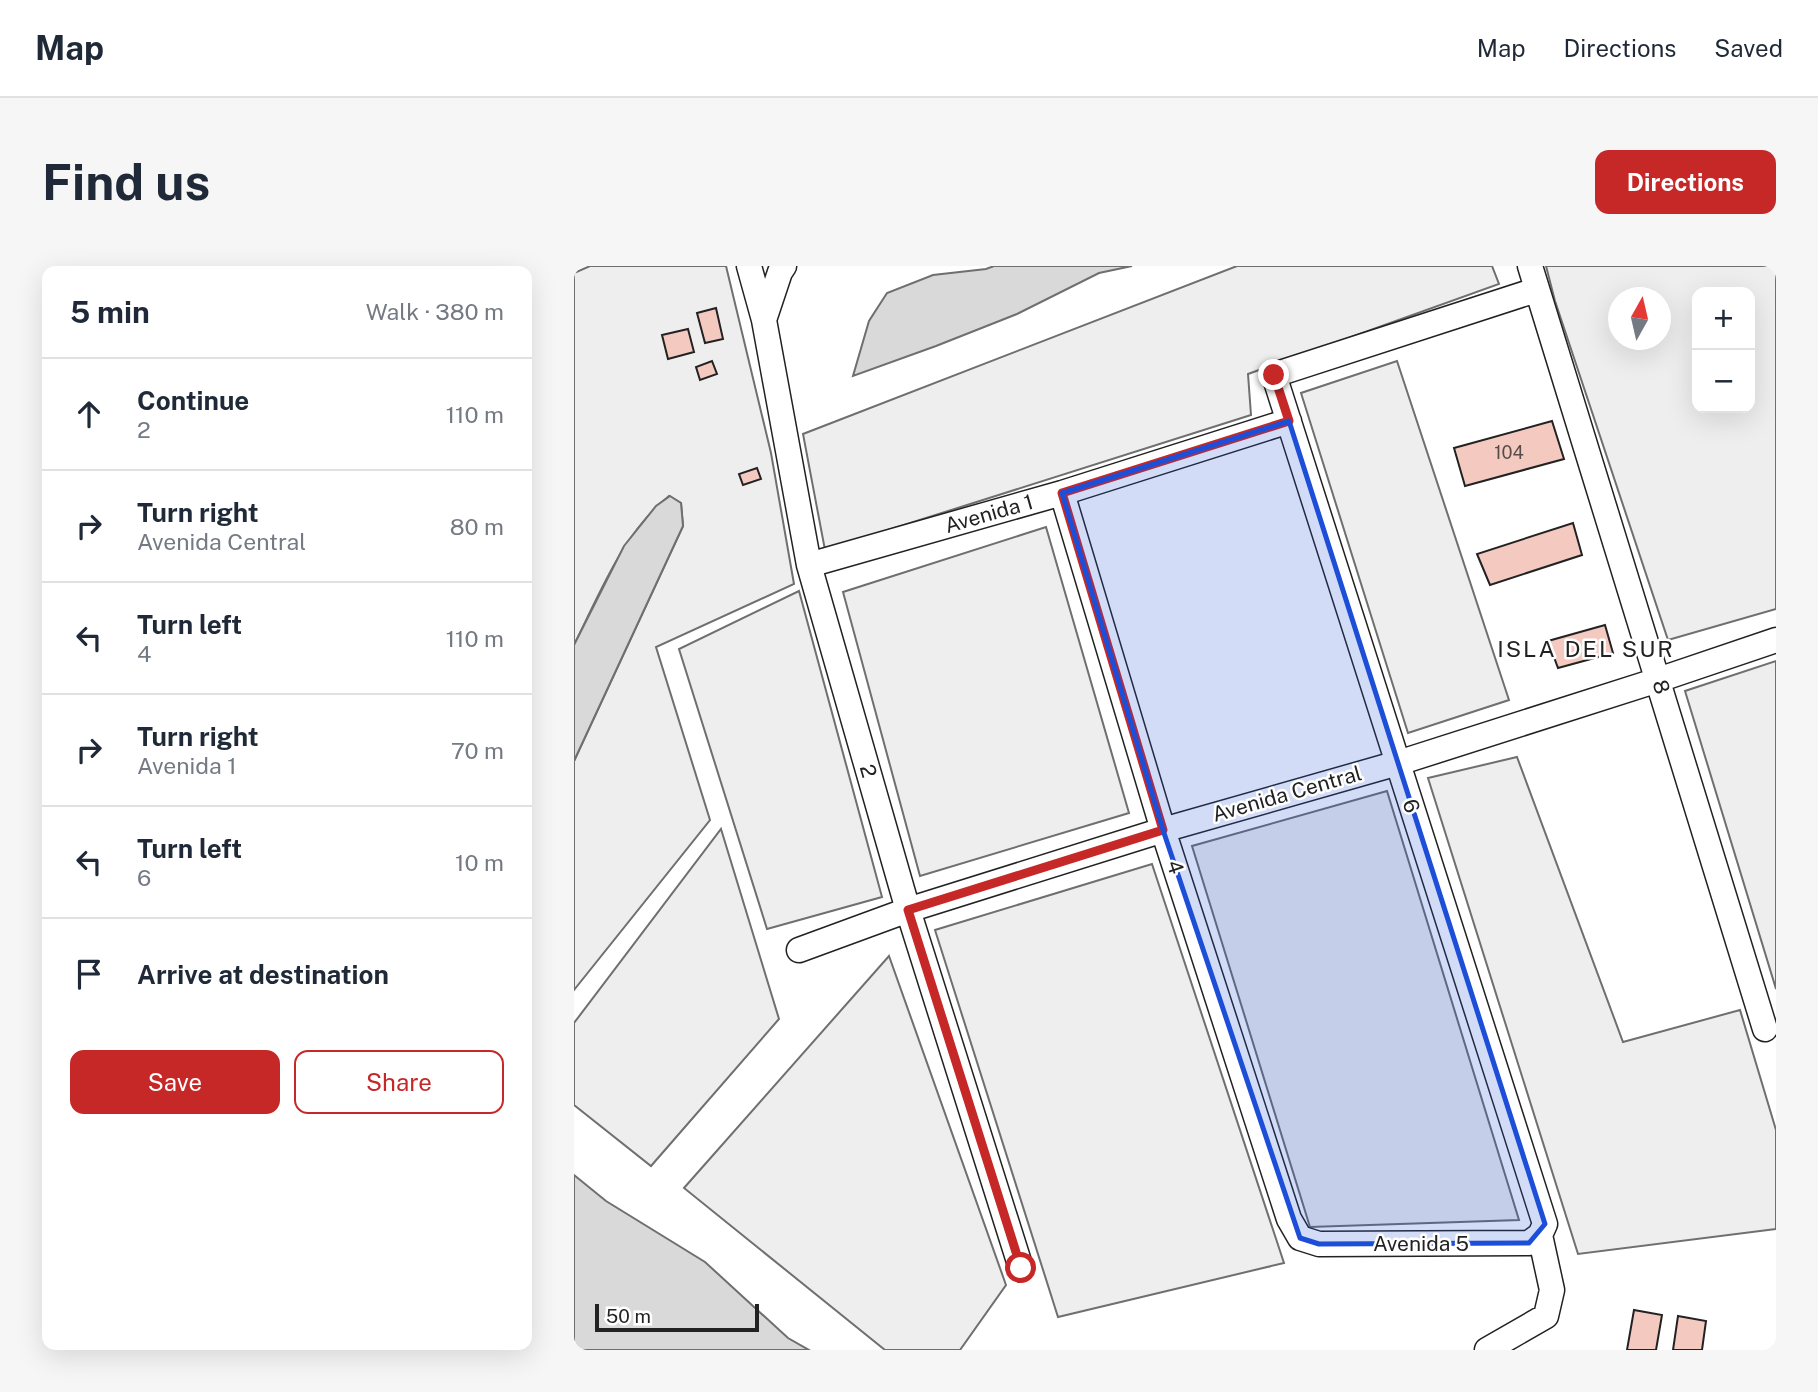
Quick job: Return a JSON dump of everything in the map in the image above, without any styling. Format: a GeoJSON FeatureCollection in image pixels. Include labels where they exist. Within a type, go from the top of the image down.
{"type":"FeatureCollection","features":[{"type":"Feature","properties":{"kind":"street","name":"2"},"geometry":{"type":"LineString","coordinates":[[749,266],[764,320],[809,565],[908,910],[1021,1268]]}},
{"type":"Feature","properties":{"kind":"street"},"geometry":{"type":"LineString","coordinates":[[764,320],[784,266]]}},
{"type":"Feature","properties":{"kind":"street","name":"6"},"geometry":{"type":"LineString","coordinates":[[1487,1350],[1546,1316],[1552,1290],[1540,1235],[1545,1224],[1274,375],[1533,278]]}},
{"type":"Feature","properties":{"kind":"street","name":"8"},"geometry":{"type":"LineString","coordinates":[[1533,278],[1765,1029]]}},
{"type":"Feature","properties":{"kind":"street","name":"Avenida 1"},"geometry":{"type":"LineString","coordinates":[[809,565],[1062,493],[1289,421]]}},
{"type":"Feature","properties":{"kind":"street","name":"4"},"geometry":{"type":"LineString","coordinates":[[1062,493],[1163,830],[1289,1219],[1300,1238]]}},
{"type":"Feature","properties":{"kind":"street","name":"Avenida Central"},"geometry":{"type":"LineString","coordinates":[[799,950],[908,910],[1163,830],[1398,763],[1776,640]]}},
{"type":"Feature","properties":{"kind":"street","name":"Avenida 5"},"geometry":{"type":"LineString","coordinates":[[1300,1238],[1319,1244],[1530,1243],[1540,1235]]}},
{"type":"Feature","properties":{"kind":"highlighted area"},"geometry":{"type":"Polygon","coordinates":[[[1289,421],[1545,1224],[1529,1243],[1319,1244],[1300,1238],[1163,830],[1062,493],[1289,421]]]}},
{"type":"Feature","properties":{"kind":"shaded area"},"geometry":{"type":"Polygon","coordinates":[[[590,266],[726,266],[771,453],[794,584],[656,647],[710,820],[574,990],[574,761],[683,526],[681,503],[669,496],[638,528],[626,546],[603,585],[574,645],[574,273],[590,266]]]}},
{"type":"Feature","properties":{"kind":"shaded area"},"geometry":{"type":"Polygon","coordinates":[[[994,266],[1132,266],[1099,273],[1017,314],[853,376],[869,321],[887,293],[933,275],[994,266]]]}},
{"type":"Feature","properties":{"kind":"shaded area"},"geometry":{"type":"Polygon","coordinates":[[[1237,266],[1492,266],[1499,284],[1248,374],[1251,415],[825,550],[803,434],[1237,266]]]}},
{"type":"Feature","properties":{"kind":"shaded area"},"geometry":{"type":"Polygon","coordinates":[[[1546,266],[1776,266],[1776,609],[1668,640],[1555,301],[1546,266]]]}},
{"type":"Feature","properties":{"kind":"shaded area"},"geometry":{"type":"Polygon","coordinates":[[[1397,361],[1509,700],[1408,733],[1301,393],[1397,361]]]}},
{"type":"Feature","properties":{"kind":"shaded area"},"geometry":{"type":"Polygon","coordinates":[[[670,496],[681,503],[683,526],[574,761],[574,645],[624,546],[656,506],[670,496]]]}},
{"type":"Feature","properties":{"kind":"shaded area"},"geometry":{"type":"Polygon","coordinates":[[[1046,527],[1129,813],[920,876],[843,592],[1046,527]]]}},
{"type":"Feature","properties":{"kind":"shaded area"},"geometry":{"type":"Polygon","coordinates":[[[799,591],[882,897],[767,929],[679,649],[799,591]]]}},
{"type":"Feature","properties":{"kind":"shaded area"},"geometry":{"type":"Polygon","coordinates":[[[1776,661],[1776,989],[1685,691],[1776,661]]]}},
{"type":"Feature","properties":{"kind":"shaded area"},"geometry":{"type":"Polygon","coordinates":[[[1517,757],[1623,1042],[1740,1010],[1776,1130],[1776,1229],[1578,1254],[1428,778],[1517,757]]]}},
{"type":"Feature","properties":{"kind":"shaded area"},"geometry":{"type":"Polygon","coordinates":[[[1387,791],[1519,1220],[1310,1227],[1192,846],[1387,791]]]}},
{"type":"Feature","properties":{"kind":"shaded area"},"geometry":{"type":"Polygon","coordinates":[[[721,829],[779,1019],[651,1166],[574,1105],[574,1023],[721,829]]]}},
{"type":"Feature","properties":{"kind":"shaded area"},"geometry":{"type":"Polygon","coordinates":[[[1152,864],[1284,1263],[1058,1317],[935,930],[1152,864]]]}},
{"type":"Feature","properties":{"kind":"shaded area"},"geometry":{"type":"Polygon","coordinates":[[[889,956],[1006,1285],[960,1350],[885,1350],[684,1188],[889,956]]]}},
{"type":"Feature","properties":{"kind":"shaded area"},"geometry":{"type":"Polygon","coordinates":[[[574,1175],[606,1201],[705,1262],[788,1338],[809,1350],[574,1350],[574,1175]]]}},
{"type":"Feature","properties":{"kind":"building"},"geometry":{"type":"Polygon","coordinates":[[[716,308],[723,339],[705,343],[697,313],[716,308]]]}},
{"type":"Feature","properties":{"kind":"building"},"geometry":{"type":"Polygon","coordinates":[[[688,329],[694,352],[668,359],[662,335],[688,329]]]}},
{"type":"Feature","properties":{"kind":"building"},"geometry":{"type":"Polygon","coordinates":[[[712,361],[717,374],[700,380],[696,367],[712,361]]]}},
{"type":"Feature","properties":{"kind":"building"},"geometry":{"type":"Polygon","coordinates":[[[1552,421],[1564,459],[1465,486],[1454,448],[1552,421]]]}},
{"type":"Feature","properties":{"kind":"building"},"geometry":{"type":"Polygon","coordinates":[[[757,468],[761,479],[743,485],[739,474],[757,468]]]}},
{"type":"Feature","properties":{"kind":"building"},"geometry":{"type":"Polygon","coordinates":[[[1573,523],[1582,555],[1490,585],[1477,554],[1573,523]]]}},
{"type":"Feature","properties":{"kind":"building"},"geometry":{"type":"Polygon","coordinates":[[[1605,625],[1613,653],[1558,668],[1548,641],[1605,625]]]}},
{"type":"Feature","properties":{"kind":"building"},"geometry":{"type":"Polygon","coordinates":[[[1634,1310],[1662,1315],[1656,1350],[1627,1350],[1634,1310]]]}},
{"type":"Feature","properties":{"kind":"building"},"geometry":{"type":"Polygon","coordinates":[[[1678,1316],[1706,1321],[1702,1350],[1673,1350],[1678,1316]]]}},
{"type":"Feature","properties":{"kind":"district","name":"ISLA DEL SUR"},"geometry":{"type":"Point","coordinates":[1586,649]}},
{"type":"Feature","properties":{"kind":"route"},"geometry":{"type":"LineString","coordinates":[[1021,1268],[908,910],[1163,830],[1062,493],[1289,421],[1274,375]]}}]}
